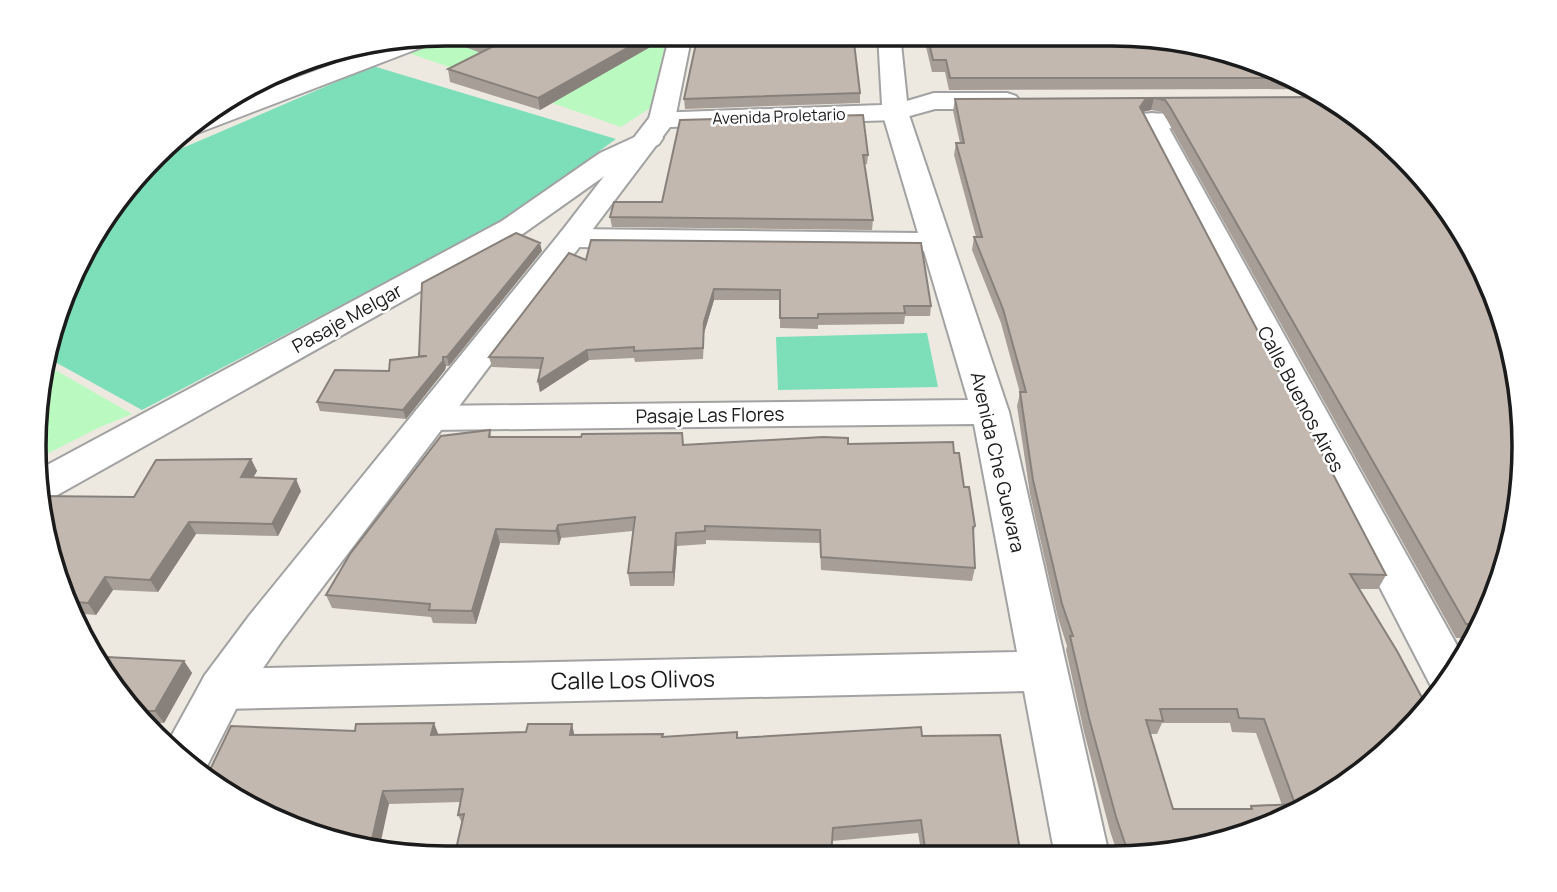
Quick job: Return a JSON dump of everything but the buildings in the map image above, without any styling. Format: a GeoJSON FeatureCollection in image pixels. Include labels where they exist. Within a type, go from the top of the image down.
{"type":"FeatureCollection","features":[{"type":"Feature","properties":{"kind":"street"},"geometry":{"type":"LineString","coordinates":[[188,752],[222,689],[265,629],[656,128],[678,46]]}},
{"type":"Feature","properties":{"kind":"street","name":"Avenida Che Guevara"},"geometry":{"type":"LineString","coordinates":[[890,46],[895,112],[990,412],[1080,846]]}},
{"type":"Feature","properties":{"kind":"street"},"geometry":{"type":"LineString","coordinates":[[240,103],[392,49]]}},
{"type":"Feature","properties":{"kind":"street"},"geometry":{"type":"LineString","coordinates":[[1077,111],[1240,111],[1152,121],[1077,111]]}},
{"type":"Feature","properties":{"kind":"street","name":"Avenida Proletario"},"geometry":{"type":"LineString","coordinates":[[656,128],[895,112],[933,124],[1022,112]]}},
{"type":"Feature","properties":{"kind":"street","name":"Calle Buenos Aires"},"geometry":{"type":"LineString","coordinates":[[1152,121],[1445,667]]}},
{"type":"Feature","properties":{"kind":"street","name":"Pasaje Melgar"},"geometry":{"type":"LineString","coordinates":[[47,483],[513,227],[656,128]]}},
{"type":"Feature","properties":{"kind":"street"},"geometry":{"type":"LineString","coordinates":[[572,238],[936,242]]}},
{"type":"Feature","properties":{"kind":"street","name":"Pasaje Las Flores"},"geometry":{"type":"LineString","coordinates":[[430,418],[990,412]]}},
{"type":"Feature","properties":{"kind":"street","name":"Calle Los Olivos"},"geometry":{"type":"LineString","coordinates":[[222,689],[1044,671]]}},
{"type":"Feature","properties":{"kind":"green space"},"geometry":{"type":"Polygon","coordinates":[[[421,46],[665,46],[650,108],[621,127],[406,52],[421,46]]]}},
{"type":"Feature","properties":{"kind":"green space"},"geometry":{"type":"Polygon","coordinates":[[[373,66],[616,139],[507,218],[142,410],[54,362],[76,293],[99,246],[128,202],[176,151],[373,66]]]}},
{"type":"Feature","properties":{"kind":"green space"},"geometry":{"type":"Polygon","coordinates":[[[927,333],[938,387],[778,390],[776,337],[927,333]]]}},
{"type":"Feature","properties":{"kind":"green space"},"geometry":{"type":"Polygon","coordinates":[[[53,369],[132,414],[46,454],[46,420],[53,369]]]}}]}
